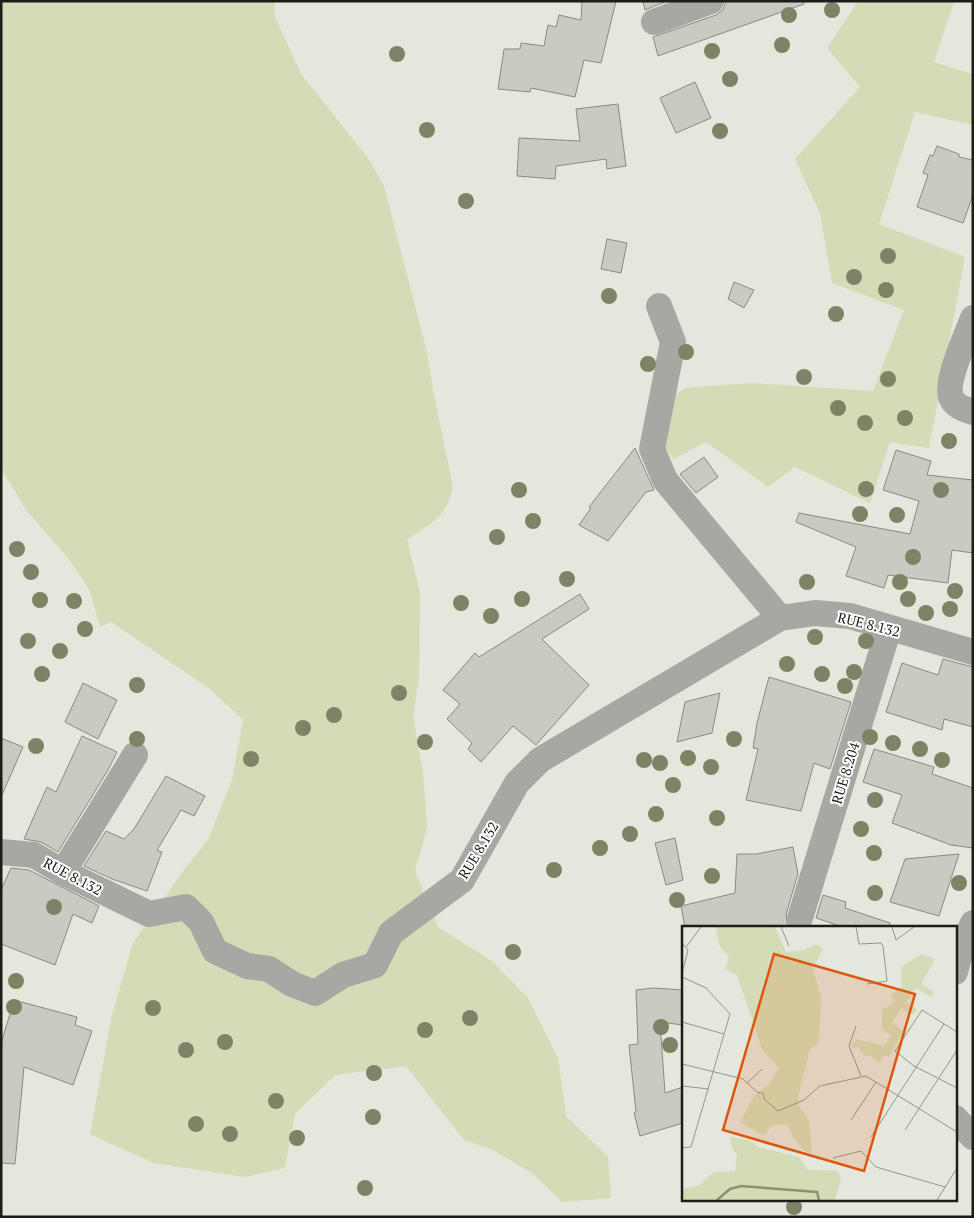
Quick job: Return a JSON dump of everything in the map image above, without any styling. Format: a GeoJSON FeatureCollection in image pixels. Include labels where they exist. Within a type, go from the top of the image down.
{"type":"FeatureCollection","features":[{"type":"Feature","properties":{"kind":"street"},"geometry":{"type":"LineString","coordinates":[[654,22],[711,1]]}},
{"type":"Feature","properties":{"kind":"street"},"geometry":{"type":"LineString","coordinates":[[659,306],[673,342],[652,449],[665,480],[780,618]]}},
{"type":"Feature","properties":{"kind":"street"},"geometry":{"type":"LineString","coordinates":[[973,318],[950,386],[950,397],[958,406],[973,412]]}},
{"type":"Feature","properties":{"kind":"street","name":"RUE 8.132"},"geometry":{"type":"LineString","coordinates":[[1,852],[34,855],[63,872],[149,914],[186,907],[201,922],[215,951],[247,966],[270,969],[292,984],[315,993],[343,975],[375,965],[391,933],[462,880],[517,783],[540,760],[780,618],[815,613],[850,616],[973,652]]}},
{"type":"Feature","properties":{"kind":"street","name":"RUE 8.204"},"geometry":{"type":"LineString","coordinates":[[800,918],[889,628]]}},
{"type":"Feature","properties":{"kind":"street"},"geometry":{"type":"LineString","coordinates":[[63,872],[136,755]]}},
{"type":"Feature","properties":{"kind":"street"},"geometry":{"type":"LineString","coordinates":[[956,979],[960,953],[973,923]]}},
{"type":"Feature","properties":{"kind":"street"},"geometry":{"type":"LineString","coordinates":[[956,1119],[973,1136]]}},
{"type":"Feature","properties":{"kind":"green space"},"geometry":{"type":"Polygon","coordinates":[[[1,1],[274,1],[275,17],[301,74],[368,158],[384,186],[426,348],[453,487],[447,506],[437,518],[407,540],[420,592],[419,678],[413,717],[423,772],[427,828],[415,871],[438,927],[492,961],[528,998],[558,1058],[566,1116],[608,1157],[611,1198],[562,1202],[533,1174],[491,1149],[464,1140],[406,1066],[335,1075],[295,1114],[285,1168],[245,1177],[153,1163],[90,1134],[112,1015],[133,943],[186,867],[208,840],[232,780],[243,720],[210,689],[111,622],[100,627],[90,591],[69,559],[26,510],[1,468],[1,1]]]}},
{"type":"Feature","properties":{"kind":"green space"},"geometry":{"type":"Polygon","coordinates":[[[858,1],[954,1],[934,62],[973,74],[973,125],[915,112],[879,224],[965,257],[929,448],[890,442],[870,503],[795,467],[768,487],[706,442],[674,459],[658,440],[665,402],[685,388],[751,383],[873,391],[904,310],[832,283],[820,213],[795,159],[860,87],[827,48],[858,1]]]}},
{"type":"Feature","properties":{"kind":"building"},"geometry":{"type":"Polygon","coordinates":[[[582,1],[616,1],[601,63],[584,60],[575,97],[531,88],[530,92],[498,89],[504,49],[520,49],[521,43],[544,46],[548,25],[556,27],[559,15],[581,20],[582,1]]]}},
{"type":"Feature","properties":{"kind":"building"},"geometry":{"type":"Polygon","coordinates":[[[643,1],[667,1],[645,10],[643,1]]]}},
{"type":"Feature","properties":{"kind":"building"},"geometry":{"type":"Polygon","coordinates":[[[726,1],[803,1],[804,4],[658,56],[653,37],[716,15],[723,10],[726,1]]]}},
{"type":"Feature","properties":{"kind":"building"},"geometry":{"type":"Polygon","coordinates":[[[695,82],[711,118],[676,133],[660,98],[695,82]]]}},
{"type":"Feature","properties":{"kind":"building"},"geometry":{"type":"Polygon","coordinates":[[[618,104],[626,166],[607,169],[606,159],[556,166],[555,179],[517,176],[519,138],[580,141],[576,109],[618,104]]]}},
{"type":"Feature","properties":{"kind":"building"},"geometry":{"type":"Polygon","coordinates":[[[937,146],[959,154],[959,157],[973,160],[973,195],[963,223],[917,207],[928,175],[923,173],[930,155],[933,156],[937,146]]]}},
{"type":"Feature","properties":{"kind":"building"},"geometry":{"type":"Polygon","coordinates":[[[607,239],[627,243],[621,273],[601,269],[607,239]]]}},
{"type":"Feature","properties":{"kind":"building"},"geometry":{"type":"Polygon","coordinates":[[[734,282],[754,290],[744,308],[728,299],[734,282]]]}},
{"type":"Feature","properties":{"kind":"building"},"geometry":{"type":"Polygon","coordinates":[[[635,448],[654,490],[646,492],[608,541],[579,525],[591,508],[589,507],[635,448]]]}},
{"type":"Feature","properties":{"kind":"building"},"geometry":{"type":"Polygon","coordinates":[[[896,450],[931,461],[927,475],[973,480],[973,553],[952,550],[948,583],[888,575],[884,588],[846,576],[856,547],[796,522],[799,513],[910,534],[919,501],[883,490],[896,450]]]}},
{"type":"Feature","properties":{"kind":"building"},"geometry":{"type":"Polygon","coordinates":[[[704,457],[718,477],[696,493],[680,474],[704,457]]]}},
{"type":"Feature","properties":{"kind":"building"},"geometry":{"type":"Polygon","coordinates":[[[580,594],[589,609],[542,639],[589,685],[536,745],[513,726],[481,762],[468,749],[472,743],[447,719],[460,704],[443,690],[475,653],[479,657],[580,594]]]}},
{"type":"Feature","properties":{"kind":"building"},"geometry":{"type":"Polygon","coordinates":[[[943,659],[973,667],[973,727],[944,719],[942,730],[886,712],[902,663],[938,675],[943,659]]]}},
{"type":"Feature","properties":{"kind":"building"},"geometry":{"type":"Polygon","coordinates":[[[769,677],[851,702],[830,769],[814,763],[801,811],[746,800],[758,749],[753,748],[757,723],[769,677]]]}},
{"type":"Feature","properties":{"kind":"building"},"geometry":{"type":"Polygon","coordinates":[[[83,683],[117,700],[98,739],[65,722],[83,683]]]}},
{"type":"Feature","properties":{"kind":"building"},"geometry":{"type":"Polygon","coordinates":[[[720,693],[712,733],[677,742],[685,702],[720,693]]]}},
{"type":"Feature","properties":{"kind":"building"},"geometry":{"type":"Polygon","coordinates":[[[82,736],[117,752],[58,852],[41,842],[24,839],[47,787],[56,792],[82,736]]]}},
{"type":"Feature","properties":{"kind":"building"},"geometry":{"type":"Polygon","coordinates":[[[1,738],[23,747],[1,797],[1,738]]]}},
{"type":"Feature","properties":{"kind":"building"},"geometry":{"type":"Polygon","coordinates":[[[874,749],[934,767],[932,774],[973,788],[973,848],[951,845],[892,823],[902,795],[863,782],[874,749]]]}},
{"type":"Feature","properties":{"kind":"building"},"geometry":{"type":"Polygon","coordinates":[[[166,776],[205,796],[194,816],[181,810],[157,850],[162,852],[147,891],[112,879],[84,866],[106,831],[124,839],[134,829],[166,776]]]}},
{"type":"Feature","properties":{"kind":"building"},"geometry":{"type":"Polygon","coordinates":[[[675,838],[683,880],[666,885],[655,843],[675,838]]]}},
{"type":"Feature","properties":{"kind":"building"},"geometry":{"type":"Polygon","coordinates":[[[793,847],[798,874],[786,914],[788,926],[685,926],[681,906],[735,893],[737,854],[756,854],[793,847]]]}},
{"type":"Feature","properties":{"kind":"building"},"geometry":{"type":"Polygon","coordinates":[[[959,854],[939,916],[890,902],[905,859],[959,854]]]}},
{"type":"Feature","properties":{"kind":"building"},"geometry":{"type":"Polygon","coordinates":[[[11,868],[29,870],[99,906],[92,923],[73,914],[55,965],[1,944],[1,890],[11,868]]]}},
{"type":"Feature","properties":{"kind":"building"},"geometry":{"type":"Polygon","coordinates":[[[823,895],[846,902],[845,908],[890,923],[890,926],[840,926],[816,918],[823,895]]]}},
{"type":"Feature","properties":{"kind":"building"},"geometry":{"type":"Polygon","coordinates":[[[653,988],[682,990],[682,1025],[660,1022],[665,1093],[682,1087],[682,1123],[640,1136],[634,1113],[636,1112],[629,1045],[638,1044],[636,990],[653,988]]]}},
{"type":"Feature","properties":{"kind":"building"},"geometry":{"type":"Polygon","coordinates":[[[14,1000],[77,1017],[75,1025],[92,1031],[73,1085],[24,1067],[15,1164],[1,1163],[1,1044],[14,1000]]]}}]}
